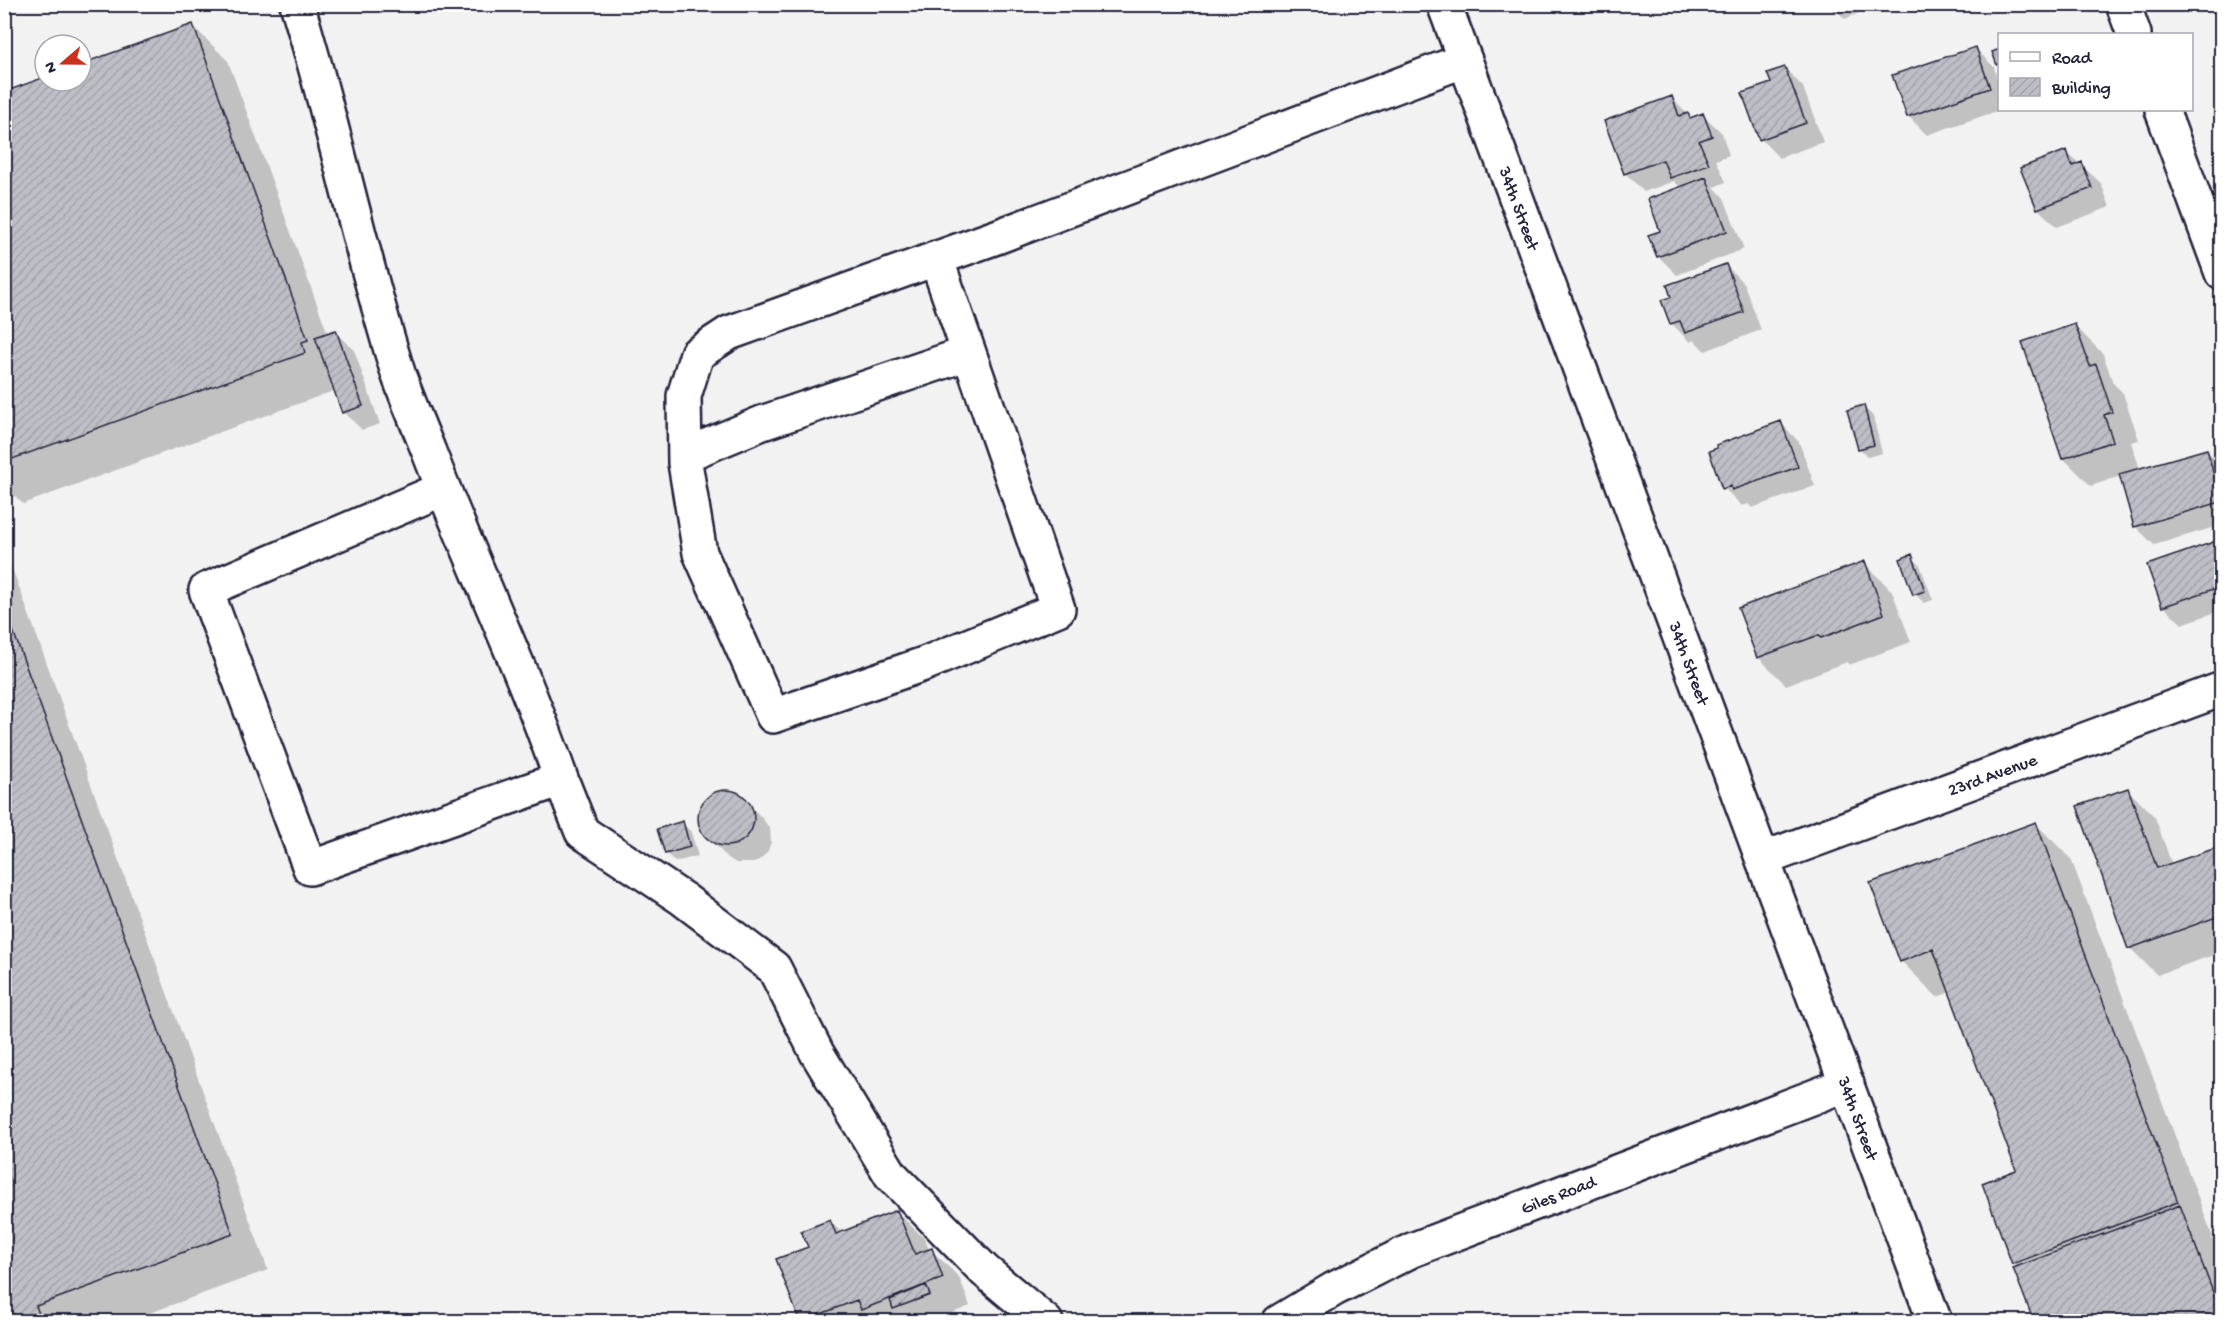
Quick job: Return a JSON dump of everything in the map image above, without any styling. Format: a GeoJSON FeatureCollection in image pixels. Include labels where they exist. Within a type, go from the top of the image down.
{"type":"FeatureCollection","features":[{"type":"Feature","properties":{"kind":"street"},"geometry":{"type":"LineString","coordinates":[[297,4],[400,377],[443,489],[537,710],[582,832],[682,899],[774,968],[817,1053],[891,1175],[986,1271],[1046,1322]]}},
{"type":"Feature","properties":{"kind":"street","name":"34th Street"},"geometry":{"type":"LineString","coordinates":[[1444,4],[1935,1322]]}},
{"type":"Feature","properties":{"kind":"street"},"geometry":{"type":"LineString","coordinates":[[2123,4],[2134,33]]}},
{"type":"Feature","properties":{"kind":"street"},"geometry":{"type":"LineString","coordinates":[[936,258],[1058,609],[924,664],[773,717],[700,553],[685,455],[684,396],[697,354],[729,333],[1465,60]]}},
{"type":"Feature","properties":{"kind":"street"},"geometry":{"type":"LineString","coordinates":[[2162,111],[2222,273]]}},
{"type":"Feature","properties":{"kind":"street"},"geometry":{"type":"LineString","coordinates":[[685,455],[762,423],[969,353]]}},
{"type":"Feature","properties":{"kind":"street"},"geometry":{"type":"LineString","coordinates":[[443,489],[206,590],[310,868],[561,779]]}},
{"type":"Feature","properties":{"kind":"street","name":"23rd Avenue"},"geometry":{"type":"LineString","coordinates":[[1763,859],[2222,689]]}},
{"type":"Feature","properties":{"kind":"street","name":"Giles Road"},"geometry":{"type":"LineString","coordinates":[[1279,1322],[1334,1289],[1412,1250],[1846,1084]]}},
{"type":"Feature","properties":{"kind":"building"},"geometry":{"type":"Polygon","coordinates":[[[1832,4],[1850,4],[1834,10],[1832,4]]]}},
{"type":"Feature","properties":{"kind":"building"},"geometry":{"type":"Polygon","coordinates":[[[193,24],[308,340],[302,342],[305,353],[4,462],[4,92],[33,81],[33,93],[93,93],[93,60],[193,24]]]}},
{"type":"Feature","properties":{"kind":"building"},"geometry":{"type":"Polygon","coordinates":[[[1976,47],[1990,88],[1907,117],[1892,75],[1976,47]]]}},
{"type":"Feature","properties":{"kind":"building"},"geometry":{"type":"Polygon","coordinates":[[[1998,50],[1998,65],[1997,65],[1992,52],[1998,50]]]}},
{"type":"Feature","properties":{"kind":"building"},"geometry":{"type":"Polygon","coordinates":[[[1785,67],[1806,123],[1759,140],[1742,93],[1771,83],[1767,73],[1785,67]]]}},
{"type":"Feature","properties":{"kind":"building"},"geometry":{"type":"Polygon","coordinates":[[[1672,96],[1679,116],[1688,113],[1690,118],[1703,113],[1712,136],[1699,141],[1709,164],[1670,178],[1663,160],[1624,174],[1604,121],[1672,96]]]}},
{"type":"Feature","properties":{"kind":"building"},"geometry":{"type":"Polygon","coordinates":[[[2067,150],[2072,166],[2082,162],[2092,188],[2037,209],[2020,168],[2067,150]]]}},
{"type":"Feature","properties":{"kind":"building"},"geometry":{"type":"Polygon","coordinates":[[[1706,177],[1727,231],[1657,257],[1648,235],[1660,231],[1648,199],[1706,177]]]}},
{"type":"Feature","properties":{"kind":"building"},"geometry":{"type":"Polygon","coordinates":[[[1726,264],[1744,312],[1685,333],[1680,321],[1670,324],[1661,300],[1671,297],[1667,285],[1726,264]]]}},
{"type":"Feature","properties":{"kind":"building"},"geometry":{"type":"Polygon","coordinates":[[[2075,324],[2090,366],[2096,364],[2112,412],[2104,415],[2113,441],[2062,459],[2022,342],[2075,324]]]}},
{"type":"Feature","properties":{"kind":"building"},"geometry":{"type":"Polygon","coordinates":[[[336,330],[363,406],[342,413],[315,337],[336,330]]]}},
{"type":"Feature","properties":{"kind":"building"},"geometry":{"type":"Polygon","coordinates":[[[1864,405],[1874,445],[1858,449],[1847,410],[1864,405]]]}},
{"type":"Feature","properties":{"kind":"building"},"geometry":{"type":"Polygon","coordinates":[[[1781,421],[1798,467],[1732,490],[1731,486],[1722,489],[1709,451],[1717,448],[1716,445],[1781,421]]]}},
{"type":"Feature","properties":{"kind":"building"},"geometry":{"type":"Polygon","coordinates":[[[2207,449],[2221,502],[2134,527],[2119,474],[2207,449]]]}},
{"type":"Feature","properties":{"kind":"building"},"geometry":{"type":"Polygon","coordinates":[[[2222,539],[2222,586],[2162,607],[2147,565],[2222,539]]]}},
{"type":"Feature","properties":{"kind":"building"},"geometry":{"type":"Polygon","coordinates":[[[1912,554],[1925,591],[1913,595],[1900,559],[1912,554]]]}},
{"type":"Feature","properties":{"kind":"building"},"geometry":{"type":"Polygon","coordinates":[[[1865,561],[1884,614],[1821,638],[1819,635],[1757,658],[1738,608],[1865,561]]]}},
{"type":"Feature","properties":{"kind":"building"},"geometry":{"type":"Polygon","coordinates":[[[4,606],[233,1234],[36,1306],[42,1322],[16,1322],[14,1314],[4,1318],[4,606]]]}},
{"type":"Feature","properties":{"kind":"building"},"geometry":{"type":"Polygon","coordinates":[[[2128,788],[2157,868],[2222,846],[2222,915],[2128,949],[2077,806],[2128,788]]]}},
{"type":"Feature","properties":{"kind":"building"},"geometry":{"type":"Polygon","coordinates":[[[726,790],[737,792],[746,798],[752,807],[754,818],[752,829],[746,838],[737,844],[726,846],[715,844],[706,838],[700,829],[698,818],[700,807],[706,798],[715,792],[726,790]]]}},
{"type":"Feature","properties":{"kind":"building"},"geometry":{"type":"Polygon","coordinates":[[[683,821],[690,847],[665,854],[657,829],[683,821]]]}},
{"type":"Feature","properties":{"kind":"building"},"geometry":{"type":"Polygon","coordinates":[[[2036,822],[2178,1202],[2012,1264],[1982,1183],[2016,1170],[1933,949],[1900,962],[1870,883],[2036,822]]]}},
{"type":"Feature","properties":{"kind":"building"},"geometry":{"type":"Polygon","coordinates":[[[2180,1205],[2222,1316],[2222,1322],[2034,1322],[2013,1268],[2180,1205]]]}},
{"type":"Feature","properties":{"kind":"building"},"geometry":{"type":"Polygon","coordinates":[[[897,1210],[915,1254],[932,1248],[943,1278],[861,1310],[857,1300],[800,1322],[776,1259],[808,1247],[801,1231],[830,1220],[836,1234],[897,1210]]]}},
{"type":"Feature","properties":{"kind":"building"},"geometry":{"type":"Polygon","coordinates":[[[926,1285],[930,1295],[893,1309],[890,1300],[926,1285]]]}}]}
